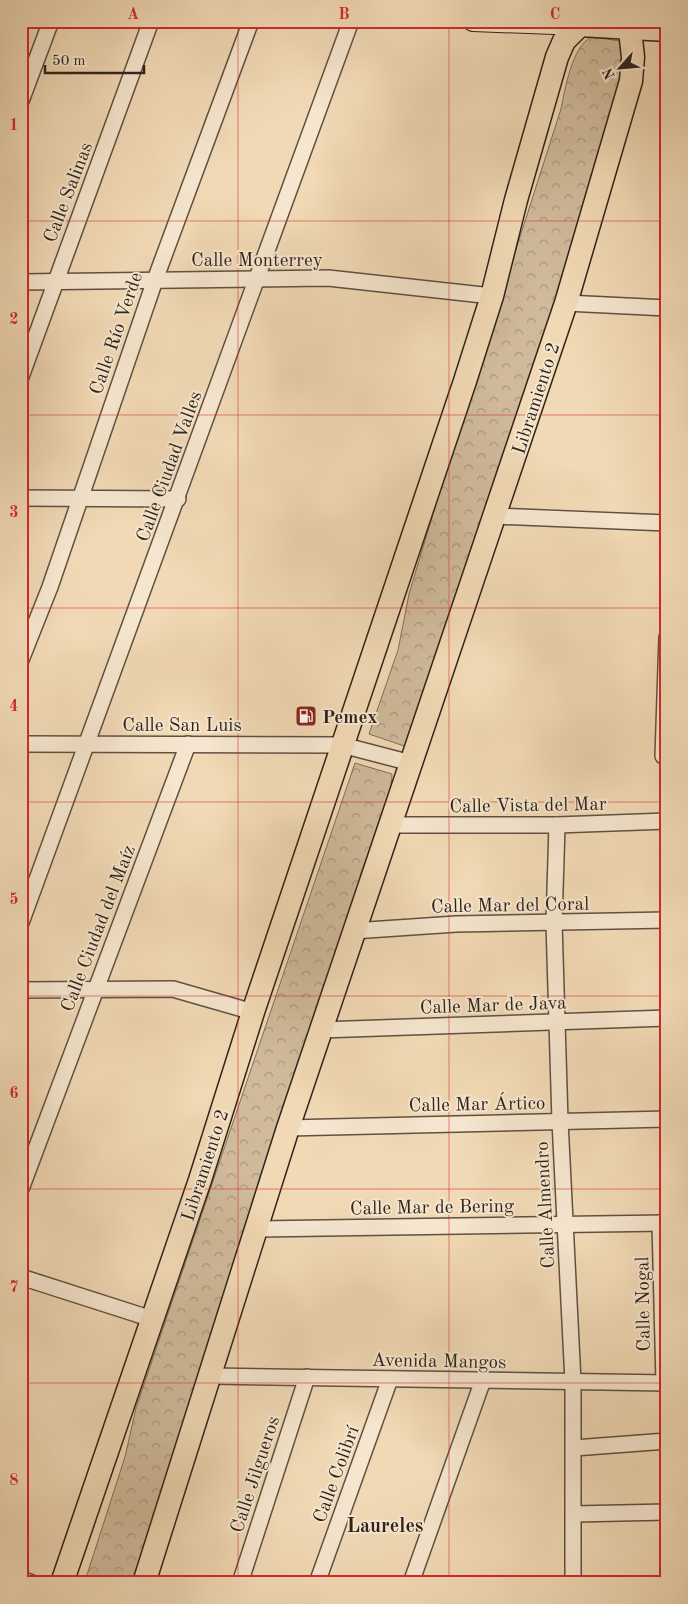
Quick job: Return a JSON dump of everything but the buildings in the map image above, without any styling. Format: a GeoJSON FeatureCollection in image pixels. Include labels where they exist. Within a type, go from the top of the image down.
{"type":"FeatureCollection","features":[{"type":"Feature","properties":{"kind":"main road"},"geometry":{"type":"LineString","coordinates":[[473,21],[630,24],[667,30]]}},
{"type":"Feature","properties":{"kind":"main road","name":"Libramiento 2"},"geometry":{"type":"LineString","coordinates":[[62,1583],[200,1180],[253,1012],[466,381],[492,296],[516,200],[557,57],[564,41],[580,23]]}},
{"type":"Feature","properties":{"kind":"main road","name":"Libramiento 2"},"geometry":{"type":"LineString","coordinates":[[144,1583],[258,1229],[288,1128],[566,303],[631,81],[633,57],[630,24]]}},
{"type":"Feature","properties":{"kind":"street"},"geometry":{"type":"LineString","coordinates":[[21,101],[51,21]]}},
{"type":"Feature","properties":{"kind":"street","name":"Calle Salinas"},"geometry":{"type":"LineString","coordinates":[[21,377],[151,21]]}},
{"type":"Feature","properties":{"kind":"street","name":"Calle Río Verde"},"geometry":{"type":"LineString","coordinates":[[21,660],[50,587],[155,280],[251,21]]}},
{"type":"Feature","properties":{"kind":"street","name":"Calle Ciudad Valles"},"geometry":{"type":"LineString","coordinates":[[21,923],[178,499],[351,21]]}},
{"type":"Feature","properties":{"kind":"street","name":"Calle Monterrey"},"geometry":{"type":"LineString","coordinates":[[21,282],[328,278],[492,296]]}},
{"type":"Feature","properties":{"kind":"street"},"geometry":{"type":"LineString","coordinates":[[566,303],[667,308]]}},
{"type":"Feature","properties":{"kind":"street"},"geometry":{"type":"LineString","coordinates":[[21,498],[178,499]]}},
{"type":"Feature","properties":{"kind":"street"},"geometry":{"type":"LineString","coordinates":[[494,516],[667,522]]}},
{"type":"Feature","properties":{"kind":"street"},"geometry":{"type":"LineString","coordinates":[[663,756],[667,638]]}},
{"type":"Feature","properties":{"kind":"street","name":"Calle San Luis"},"geometry":{"type":"LineString","coordinates":[[21,744],[342,745]]}},
{"type":"Feature","properties":{"kind":"street","name":"Calle Ciudad del Maíz"},"geometry":{"type":"LineString","coordinates":[[21,1189],[188,744]]}},
{"type":"Feature","properties":{"kind":"street"},"geometry":{"type":"LineString","coordinates":[[342,745],[411,763]]}},
{"type":"Feature","properties":{"kind":"street","name":"Calle Vista del Mar"},"geometry":{"type":"LineString","coordinates":[[390,825],[557,825],[667,821]]}},
{"type":"Feature","properties":{"kind":"street","name":"Calle Almendro"},"geometry":{"type":"LineString","coordinates":[[557,825],[554,923],[560,1121],[573,1382],[573,1583]]}},
{"type":"Feature","properties":{"kind":"street","name":"Calle Mar del Coral"},"geometry":{"type":"LineString","coordinates":[[353,931],[456,924],[667,920]]}},
{"type":"Feature","properties":{"kind":"street"},"geometry":{"type":"LineString","coordinates":[[21,990],[173,989],[253,1012]]}},
{"type":"Feature","properties":{"kind":"street","name":"Calle Mar de Java"},"geometry":{"type":"LineString","coordinates":[[321,1030],[667,1018]]}},
{"type":"Feature","properties":{"kind":"street","name":"Calle Mar Ártico"},"geometry":{"type":"LineString","coordinates":[[288,1128],[667,1119]]}},
{"type":"Feature","properties":{"kind":"street","name":"Calle Mar de Bering"},"geometry":{"type":"LineString","coordinates":[[258,1229],[664,1223]]}},
{"type":"Feature","properties":{"kind":"street","name":"Calle Nogal"},"geometry":{"type":"LineString","coordinates":[[664,1223],[666,1383]]}},
{"type":"Feature","properties":{"kind":"street"},"geometry":{"type":"LineString","coordinates":[[21,1277],[152,1319]]}},
{"type":"Feature","properties":{"kind":"street","name":"Avenida Mangos"},"geometry":{"type":"LineString","coordinates":[[211,1376],[666,1383]]}},
{"type":"Feature","properties":{"kind":"street","name":"Calle Jilgueros"},"geometry":{"type":"LineString","coordinates":[[240,1583],[307,1378]]}},
{"type":"Feature","properties":{"kind":"street","name":"Calle Colibrí"},"geometry":{"type":"LineString","coordinates":[[317,1583],[390,1379]]}},
{"type":"Feature","properties":{"kind":"street"},"geometry":{"type":"LineString","coordinates":[[411,1583],[483,1380]]}},
{"type":"Feature","properties":{"kind":"street"},"geometry":{"type":"LineString","coordinates":[[574,1448],[667,1441]]}},
{"type":"Feature","properties":{"kind":"street"},"geometry":{"type":"LineString","coordinates":[[574,1514],[667,1512]]}},
{"type":"Feature","properties":{"kind":"street"},"geometry":{"type":"LineString","coordinates":[[21,1579],[32,1583]]}},
{"type":"Feature","properties":{"kind":"green space"},"geometry":{"type":"Polygon","coordinates":[[[591,37],[621,41],[625,65],[556,298],[407,747],[369,734],[398,650],[409,594],[460,424],[561,109],[570,69],[584,42],[591,37]]]}},
{"type":"Feature","properties":{"kind":"green space"},"geometry":{"type":"Polygon","coordinates":[[[355,763],[392,774],[391,792],[361,873],[353,915],[132,1583],[85,1581],[125,1457],[136,1408],[355,763]]]}},
{"type":"Feature","properties":{"kind":"place","name":"Pemex"},"geometry":{"type":"Point","coordinates":[306,716]}},
{"type":"Feature","properties":{"kind":"district","name":"Laureles"},"geometry":{"type":"Point","coordinates":[385,1525]}}]}
